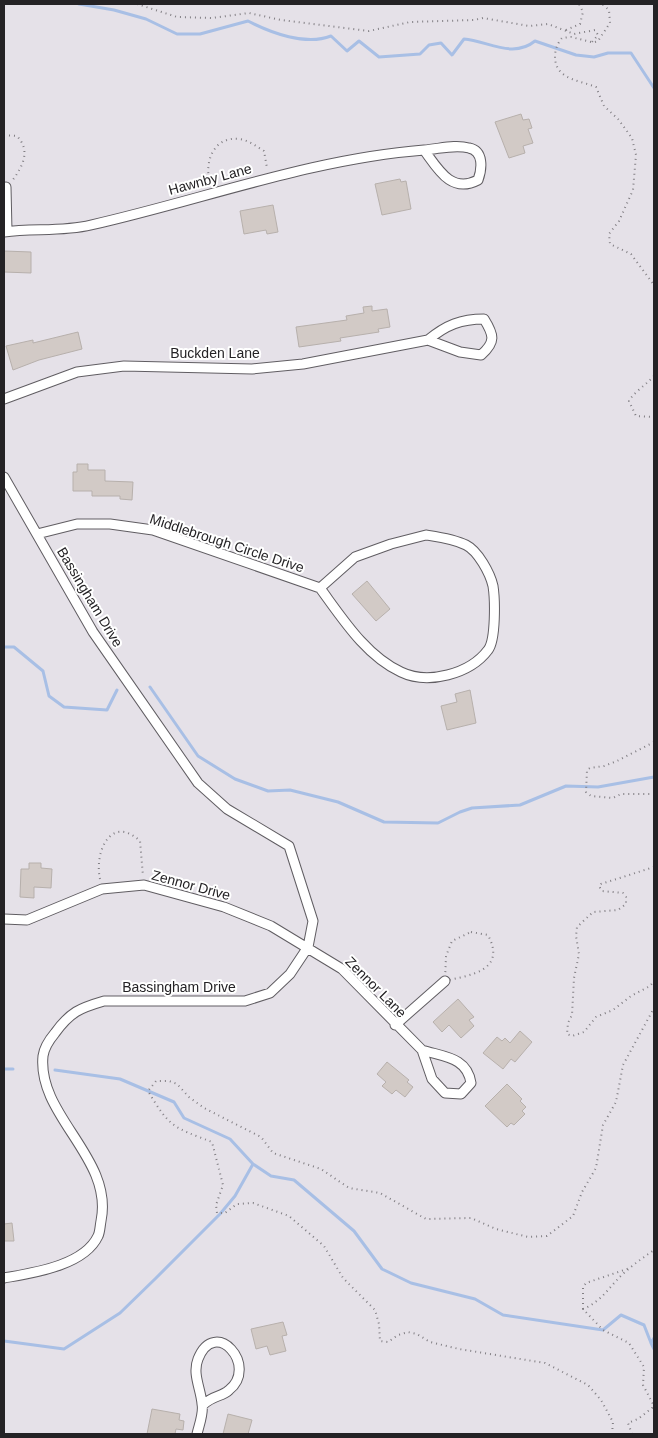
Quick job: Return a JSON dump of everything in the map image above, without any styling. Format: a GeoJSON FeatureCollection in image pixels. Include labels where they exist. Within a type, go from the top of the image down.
{"type":"FeatureCollection","features":[{"type":"Feature","properties":{"kind":"street","name":"Hawnby Lane"},"geometry":{"type":"LineString","coordinates":[[6,232],[44,231],[89,226],[268,178],[402,151],[460,146],[472,148],[478,153],[481,160],[478,180],[470,184],[454,182],[443,174],[424,150]]}},
{"type":"Feature","properties":{"kind":"street"},"geometry":{"type":"LineString","coordinates":[[6,187],[6,232]]}},
{"type":"Feature","properties":{"kind":"street","name":"Buckden Lane"},"geometry":{"type":"LineString","coordinates":[[4,399],[77,372],[124,366],[252,369],[303,364],[428,340],[442,328],[466,319],[484,319],[491,331],[492,339],[490,347],[481,355],[460,352],[428,340]]}},
{"type":"Feature","properties":{"kind":"street","name":"Bassingham Drive"},"geometry":{"type":"LineString","coordinates":[[4,477],[93,632],[198,783],[227,810],[289,846],[313,921],[308,947],[290,974],[270,993],[245,1001],[104,1001],[85,1007],[67,1016],[49,1041],[43,1055],[45,1072],[48,1089],[84,1152],[99,1184],[103,1210],[98,1237],[81,1255],[46,1271],[4,1278]]}},
{"type":"Feature","properties":{"kind":"street","name":"Middlebrough Circle Drive"},"geometry":{"type":"LineString","coordinates":[[37,534],[77,524],[110,524],[153,530],[320,588]]}},
{"type":"Feature","properties":{"kind":"street"},"geometry":{"type":"LineString","coordinates":[[426,535],[468,546],[483,564],[493,586],[493,632],[489,649],[475,661],[458,671],[439,677],[418,677],[402,673],[389,665],[355,636],[320,588],[355,557],[391,544],[426,535]]}},
{"type":"Feature","properties":{"kind":"street","name":"Zennor Drive"},"geometry":{"type":"LineString","coordinates":[[4,919],[27,920],[102,889],[144,885],[224,907],[271,926],[308,947]]}},
{"type":"Feature","properties":{"kind":"street","name":"Zennor Lane"},"geometry":{"type":"LineString","coordinates":[[308,947],[342,969],[422,1050],[438,1087],[445,1093],[453,1095],[461,1094],[467,1089],[471,1083],[469,1072],[464,1064],[422,1050]]}},
{"type":"Feature","properties":{"kind":"street"},"geometry":{"type":"LineString","coordinates":[[396,1025],[444,981]]}},
{"type":"Feature","properties":{"kind":"street"},"geometry":{"type":"LineString","coordinates":[[197,1434],[203,1405],[196,1368],[198,1357],[207,1347],[215,1342],[227,1344],[234,1350],[237,1360],[236,1380],[229,1390],[212,1397],[203,1405]]}},
{"type":"Feature","properties":{"kind":"path"},"geometry":{"type":"LineString","coordinates":[[137,4],[176,17],[212,18],[249,13],[281,20],[369,31],[410,22],[474,20],[483,18],[529,26],[548,24],[579,34],[590,29],[594,30],[598,35],[592,42]]}},
{"type":"Feature","properties":{"kind":"path"},"geometry":{"type":"LineString","coordinates":[[564,30],[577,27],[580,24],[583,12],[579,4]]}},
{"type":"Feature","properties":{"kind":"path"},"geometry":{"type":"LineString","coordinates":[[602,4],[609,10],[610,23],[598,41],[592,42],[571,37],[560,39],[554,51],[555,61],[564,75],[596,87],[604,106],[618,119],[632,138],[636,156],[633,190],[619,221],[609,234],[608,240],[610,244],[631,254],[654,285]]}},
{"type":"Feature","properties":{"kind":"path"},"geometry":{"type":"LineString","coordinates":[[4,134],[17,136],[24,143],[26,155],[14,179],[6,187]]}},
{"type":"Feature","properties":{"kind":"path"},"geometry":{"type":"LineString","coordinates":[[213,193],[206,172],[209,155],[223,141],[237,138],[249,142],[264,151],[268,178]]}},
{"type":"Feature","properties":{"kind":"path"},"geometry":{"type":"LineString","coordinates":[[654,376],[642,389],[631,396],[629,401],[636,416],[654,417]]}},
{"type":"Feature","properties":{"kind":"path"},"geometry":{"type":"LineString","coordinates":[[654,742],[617,761],[587,770],[586,792],[591,796],[613,798],[621,794],[654,794]]}},
{"type":"Feature","properties":{"kind":"path"},"geometry":{"type":"LineString","coordinates":[[102,889],[98,862],[100,849],[107,838],[123,832],[133,834],[140,841],[143,856],[144,885]]}},
{"type":"Feature","properties":{"kind":"path"},"geometry":{"type":"LineString","coordinates":[[654,868],[599,886],[602,891],[623,893],[627,901],[618,910],[593,912],[577,928],[576,936],[579,954],[574,978],[572,1014],[568,1023],[567,1034],[572,1036],[584,1032],[596,1017],[613,1010],[631,996],[650,986],[654,981]]}},
{"type":"Feature","properties":{"kind":"path"},"geometry":{"type":"LineString","coordinates":[[471,932],[488,935],[494,946],[491,962],[481,973],[444,981],[446,956],[452,941],[471,932]]}},
{"type":"Feature","properties":{"kind":"path"},"geometry":{"type":"LineString","coordinates":[[612,1434],[612,1422],[601,1400],[588,1385],[545,1363],[459,1350],[430,1342],[417,1334],[408,1332],[398,1335],[388,1342],[380,1341],[379,1324],[374,1310],[343,1278],[324,1246],[289,1216],[254,1204],[237,1204],[225,1212],[217,1213],[216,1205],[224,1185],[212,1142],[176,1128],[164,1118],[148,1091],[156,1081],[169,1081],[177,1084],[189,1097],[204,1108],[260,1137],[272,1153],[321,1169],[349,1188],[380,1193],[426,1219],[471,1218],[496,1229],[528,1237],[547,1236],[573,1216],[582,1192],[596,1168],[603,1125],[616,1102],[622,1065],[654,1008]]}},
{"type":"Feature","properties":{"kind":"path"},"geometry":{"type":"LineString","coordinates":[[583,1309],[593,1305],[630,1268],[654,1250]]}},
{"type":"Feature","properties":{"kind":"path"},"geometry":{"type":"LineString","coordinates":[[630,1268],[586,1283],[582,1291],[583,1309],[603,1330],[629,1343],[644,1367],[643,1385],[652,1408],[638,1419],[628,1423],[632,1434]]}},
{"type":"Feature","properties":{"kind":"building"},"geometry":{"type":"Polygon","coordinates":[[[521,114],[523,120],[529,119],[532,128],[528,129],[533,143],[523,146],[525,153],[509,158],[495,122],[521,114]]]}},
{"type":"Feature","properties":{"kind":"building"},"geometry":{"type":"Polygon","coordinates":[[[400,179],[401,182],[406,181],[411,209],[382,215],[375,184],[400,179]]]}},
{"type":"Feature","properties":{"kind":"building"},"geometry":{"type":"Polygon","coordinates":[[[273,205],[278,232],[267,234],[266,230],[244,234],[240,211],[273,205]]]}},
{"type":"Feature","properties":{"kind":"building"},"geometry":{"type":"Polygon","coordinates":[[[4,251],[31,252],[31,273],[4,272],[4,251]]]}},
{"type":"Feature","properties":{"kind":"building"},"geometry":{"type":"Polygon","coordinates":[[[372,306],[372,311],[387,309],[390,327],[378,329],[379,332],[340,338],[341,341],[299,347],[296,327],[347,320],[346,316],[364,313],[363,307],[372,306]]]}},
{"type":"Feature","properties":{"kind":"building"},"geometry":{"type":"Polygon","coordinates":[[[78,332],[82,349],[39,360],[13,370],[6,346],[33,340],[33,343],[78,332]]]}},
{"type":"Feature","properties":{"kind":"building"},"geometry":{"type":"Polygon","coordinates":[[[77,464],[88,464],[88,470],[105,470],[105,481],[133,482],[132,500],[120,499],[120,496],[92,496],[92,491],[73,491],[73,472],[77,472],[77,464]]]}},
{"type":"Feature","properties":{"kind":"building"},"geometry":{"type":"Polygon","coordinates":[[[367,581],[390,609],[376,621],[352,594],[367,581]]]}},
{"type":"Feature","properties":{"kind":"building"},"geometry":{"type":"Polygon","coordinates":[[[470,690],[476,723],[447,730],[441,706],[457,702],[455,694],[470,690]]]}},
{"type":"Feature","properties":{"kind":"building"},"geometry":{"type":"Polygon","coordinates":[[[29,863],[41,863],[41,868],[52,869],[51,888],[34,887],[34,898],[20,897],[21,869],[29,869],[29,863]]]}},
{"type":"Feature","properties":{"kind":"building"},"geometry":{"type":"Polygon","coordinates":[[[458,999],[474,1017],[469,1020],[474,1026],[461,1038],[449,1025],[442,1032],[433,1022],[458,999]]]}},
{"type":"Feature","properties":{"kind":"building"},"geometry":{"type":"Polygon","coordinates":[[[520,1031],[532,1042],[515,1062],[511,1059],[503,1069],[483,1053],[497,1037],[502,1041],[505,1038],[510,1043],[520,1031]]]}},
{"type":"Feature","properties":{"kind":"building"},"geometry":{"type":"Polygon","coordinates":[[[387,1062],[409,1080],[407,1082],[413,1087],[405,1097],[396,1090],[392,1094],[382,1086],[386,1082],[377,1074],[387,1062]]]}},
{"type":"Feature","properties":{"kind":"building"},"geometry":{"type":"Polygon","coordinates":[[[507,1084],[522,1099],[520,1101],[526,1107],[522,1111],[525,1114],[514,1125],[511,1123],[507,1127],[485,1106],[507,1084]]]}},
{"type":"Feature","properties":{"kind":"building"},"geometry":{"type":"Polygon","coordinates":[[[12,1223],[14,1241],[4,1241],[4,1224],[12,1223]]]}},
{"type":"Feature","properties":{"kind":"building"},"geometry":{"type":"Polygon","coordinates":[[[283,1322],[287,1335],[282,1336],[286,1351],[270,1355],[267,1346],[256,1349],[251,1329],[283,1322]]]}},
{"type":"Feature","properties":{"kind":"building"},"geometry":{"type":"Polygon","coordinates":[[[152,1409],[180,1414],[179,1420],[184,1421],[183,1430],[176,1429],[175,1434],[147,1434],[152,1409]]]}},
{"type":"Feature","properties":{"kind":"building"},"geometry":{"type":"Polygon","coordinates":[[[228,1414],[252,1420],[248,1434],[223,1434],[228,1414]]]}},
{"type":"Feature","properties":{"kind":"waterway"},"geometry":{"type":"LineString","coordinates":[[79,4],[114,10],[146,19],[177,34],[200,34],[248,21],[278,34],[300,39],[311,40],[331,36],[347,51],[359,41],[379,57],[420,54],[429,45],[441,43],[452,55],[464,39],[509,49],[518,49],[535,41],[576,55],[594,57],[608,53],[631,53],[654,88]]}},
{"type":"Feature","properties":{"kind":"waterway"},"geometry":{"type":"LineString","coordinates":[[4,647],[14,647],[43,671],[49,696],[64,707],[107,710],[117,690]]}},
{"type":"Feature","properties":{"kind":"waterway"},"geometry":{"type":"LineString","coordinates":[[150,687],[198,756],[235,779],[268,791],[290,790],[338,802],[384,822],[438,823],[472,808],[520,805],[566,786],[598,787],[654,777]]}},
{"type":"Feature","properties":{"kind":"waterway"},"geometry":{"type":"LineString","coordinates":[[4,1069],[13,1069]]}},
{"type":"Feature","properties":{"kind":"waterway"},"geometry":{"type":"LineString","coordinates":[[55,1070],[120,1079],[174,1102],[184,1118],[230,1139],[253,1164],[271,1176],[294,1180],[354,1231],[382,1269],[411,1283],[475,1299],[503,1315],[603,1330],[621,1315],[644,1325],[651,1343]]}},
{"type":"Feature","properties":{"kind":"waterway"},"geometry":{"type":"LineString","coordinates":[[4,1341],[64,1349],[120,1313],[220,1214],[235,1196],[253,1164]]}},
{"type":"Feature","properties":{"kind":"waterway"},"geometry":{"type":"LineString","coordinates":[[654,1338],[651,1343],[654,1349]]}}]}
